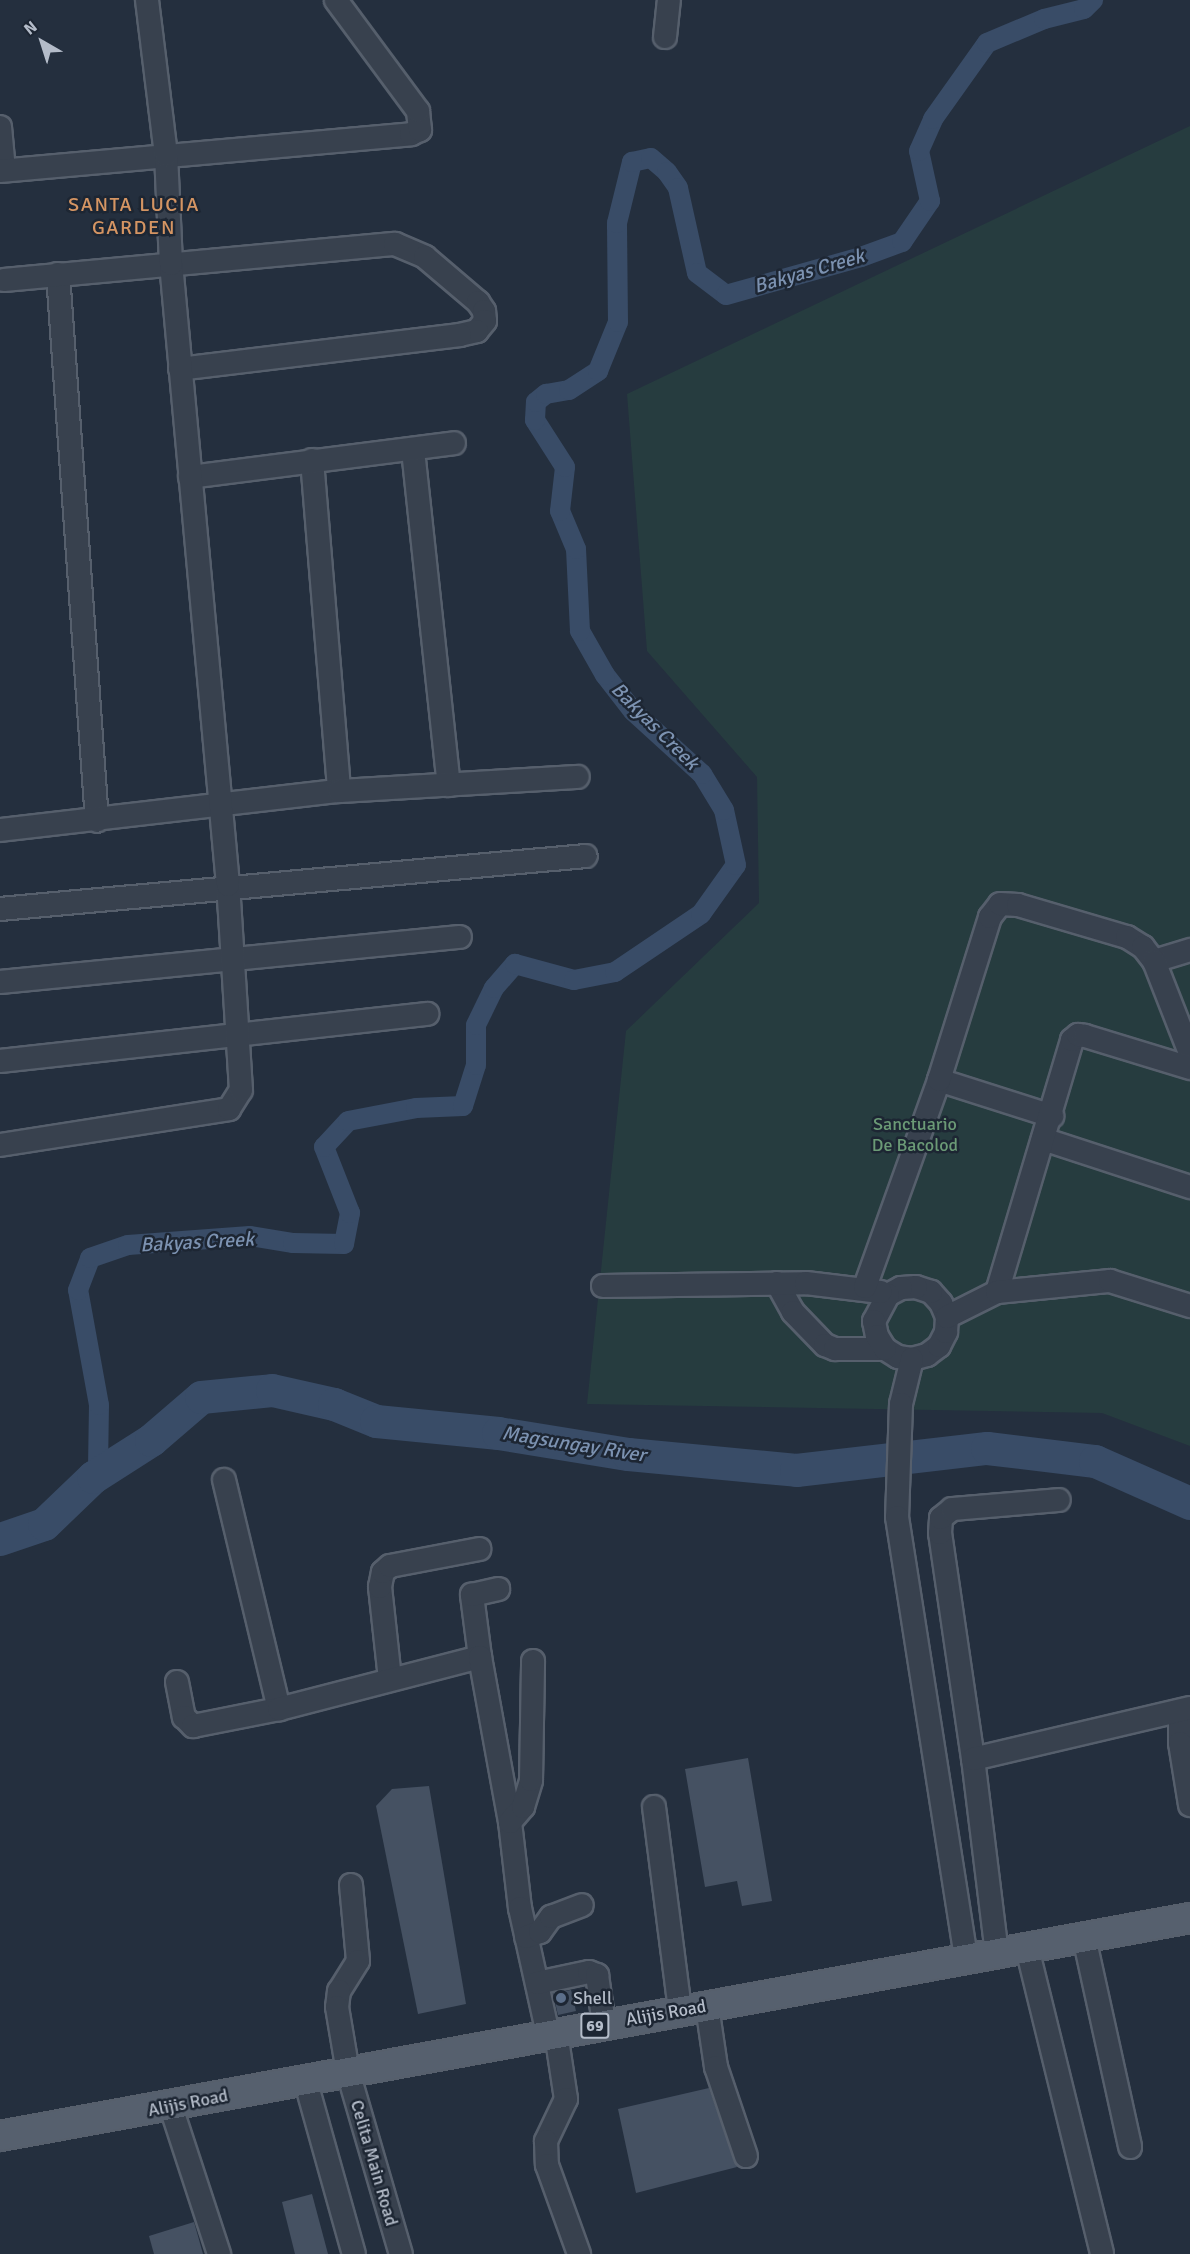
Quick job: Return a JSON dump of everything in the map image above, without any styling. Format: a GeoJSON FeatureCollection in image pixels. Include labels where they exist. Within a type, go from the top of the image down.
{"type":"FeatureCollection","features":[{"type":"Feature","properties":{"kind":"main road","name":"Alijis Road"},"geometry":{"type":"LineString","coordinates":[[0,2136],[171,2107],[305,2079],[1190,1918]]}},
{"type":"Feature","properties":{"kind":"street"},"geometry":{"type":"LineString","coordinates":[[0,1145],[230,1109],[241,1090],[228,885],[171,264],[166,155],[147,0]]}},
{"type":"Feature","properties":{"kind":"street"},"geometry":{"type":"LineString","coordinates":[[0,127],[2,170],[411,134],[420,130],[418,111],[336,0]]}},
{"type":"Feature","properties":{"kind":"street"},"geometry":{"type":"LineString","coordinates":[[665,37],[669,0]]}},
{"type":"Feature","properties":{"kind":"street"},"geometry":{"type":"LineString","coordinates":[[4,280],[394,244],[425,257],[478,302],[485,321],[477,331],[460,335],[180,369]]}},
{"type":"Feature","properties":{"kind":"street"},"geometry":{"type":"LineString","coordinates":[[58,274],[97,822]]}},
{"type":"Feature","properties":{"kind":"street"},"geometry":{"type":"LineString","coordinates":[[190,477],[454,443]]}},
{"type":"Feature","properties":{"kind":"street"},"geometry":{"type":"LineString","coordinates":[[413,450],[449,786]]}},
{"type":"Feature","properties":{"kind":"street"},"geometry":{"type":"LineString","coordinates":[[312,460],[339,791]]}},
{"type":"Feature","properties":{"kind":"street"},"geometry":{"type":"LineString","coordinates":[[0,830],[97,822],[339,791],[578,777]]}},
{"type":"Feature","properties":{"kind":"street"},"geometry":{"type":"LineString","coordinates":[[0,909],[228,885],[586,856]]}},
{"type":"Feature","properties":{"kind":"street"},"geometry":{"type":"LineString","coordinates":[[865,1287],[939,1080],[990,917],[1000,904],[1018,906],[1127,937],[1154,960],[1190,1053]]}},
{"type":"Feature","properties":{"kind":"street"},"geometry":{"type":"LineString","coordinates":[[0,981],[460,937]]}},
{"type":"Feature","properties":{"kind":"street"},"geometry":{"type":"LineString","coordinates":[[1154,960],[1190,950]]}},
{"type":"Feature","properties":{"kind":"street"},"geometry":{"type":"LineString","coordinates":[[0,1061],[238,1037],[427,1014]]}},
{"type":"Feature","properties":{"kind":"street"},"geometry":{"type":"LineString","coordinates":[[997,1292],[1052,1116],[1072,1040],[1078,1035],[1190,1068]]}},
{"type":"Feature","properties":{"kind":"street"},"geometry":{"type":"LineString","coordinates":[[939,1080],[1052,1116]]}},
{"type":"Feature","properties":{"kind":"street"},"geometry":{"type":"LineString","coordinates":[[1043,1139],[1190,1187]]}},
{"type":"Feature","properties":{"kind":"street"},"geometry":{"type":"LineString","coordinates":[[946,1317],[997,1292],[1110,1281],[1190,1306]]}},
{"type":"Feature","properties":{"kind":"street"},"geometry":{"type":"LineString","coordinates":[[777,1283],[793,1312],[825,1345],[835,1349],[885,1349]]}},
{"type":"Feature","properties":{"kind":"street"},"geometry":{"type":"LineString","coordinates":[[603,1286],[777,1283],[865,1287],[888,1295]]}},
{"type":"Feature","properties":{"kind":"street"},"geometry":{"type":"LineString","coordinates":[[916,1287],[931,1292],[941,1303],[946,1317],[946,1332],[939,1346],[927,1355],[912,1359],[898,1357],[885,1349],[877,1336],[874,1321],[888,1295],[901,1288],[916,1287]]}},
{"type":"Feature","properties":{"kind":"street"},"geometry":{"type":"LineString","coordinates":[[912,1359],[901,1404],[895,1490],[966,1958]]}},
{"type":"Feature","properties":{"kind":"street"},"geometry":{"type":"LineString","coordinates":[[224,1480],[279,1709]]}},
{"type":"Feature","properties":{"kind":"street"},"geometry":{"type":"LineString","coordinates":[[997,1954],[973,1759],[940,1533],[941,1518],[952,1509],[1059,1500]]}},
{"type":"Feature","properties":{"kind":"street"},"geometry":{"type":"LineString","coordinates":[[390,1679],[380,1587],[383,1572],[390,1566],[479,1549]]}},
{"type":"Feature","properties":{"kind":"street"},"geometry":{"type":"LineString","coordinates":[[498,1589],[472,1594],[480,1657],[510,1822],[526,1938],[552,2034],[566,2099],[546,2141],[547,2165],[579,2254]]}},
{"type":"Feature","properties":{"kind":"street"},"geometry":{"type":"LineString","coordinates":[[177,1682],[184,1717],[193,1726],[279,1709],[480,1657]]}},
{"type":"Feature","properties":{"kind":"street"},"geometry":{"type":"LineString","coordinates":[[510,1822],[524,1807],[531,1780],[533,1661]]}},
{"type":"Feature","properties":{"kind":"street"},"geometry":{"type":"LineString","coordinates":[[973,1759],[1185,1710],[1180,1743],[1190,1805]]}},
{"type":"Feature","properties":{"kind":"street"},"geometry":{"type":"LineString","coordinates":[[654,1807],[694,2008],[746,2156]]}},
{"type":"Feature","properties":{"kind":"street","name":"Celita Main Road"},"geometry":{"type":"LineString","coordinates":[[351,1885],[358,1961],[339,1991],[337,2007],[348,2072],[401,2254]]}},
{"type":"Feature","properties":{"kind":"street"},"geometry":{"type":"LineString","coordinates":[[526,1938],[540,1932],[551,1917],[582,1905]]}},
{"type":"Feature","properties":{"kind":"street"},"geometry":{"type":"LineString","coordinates":[[1084,1938],[1130,2147]]}},
{"type":"Feature","properties":{"kind":"street"},"geometry":{"type":"LineString","coordinates":[[1027,1948],[1102,2254]]}},
{"type":"Feature","properties":{"kind":"street"},"geometry":{"type":"LineString","coordinates":[[537,1983],[589,1972],[597,1975],[604,2024]]}},
{"type":"Feature","properties":{"kind":"street"},"geometry":{"type":"LineString","coordinates":[[305,2079],[354,2254]]}},
{"type":"Feature","properties":{"kind":"street"},"geometry":{"type":"LineString","coordinates":[[171,2107],[219,2254]]}},
{"type":"Feature","properties":{"kind":"green space","name":"Sanctuario De Bacolod"},"geometry":{"type":"Polygon","coordinates":[[[1190,126],[1190,1446],[1102,1413],[587,1404],[626,1031],[759,903],[757,777],[647,651],[627,394],[1190,126]]]}},
{"type":"Feature","properties":{"kind":"building"},"geometry":{"type":"Polygon","coordinates":[[[748,1758],[772,1901],[742,1906],[737,1881],[705,1887],[685,1769],[748,1758]]]}},
{"type":"Feature","properties":{"kind":"building"},"geometry":{"type":"Polygon","coordinates":[[[429,1786],[466,2004],[418,2014],[376,1806],[392,1789],[429,1786]]]}},
{"type":"Feature","properties":{"kind":"building"},"geometry":{"type":"Polygon","coordinates":[[[571,1990],[576,2011],[558,2015],[553,1993],[571,1990]]]}},
{"type":"Feature","properties":{"kind":"building"},"geometry":{"type":"Polygon","coordinates":[[[709,2088],[737,2167],[636,2193],[618,2109],[709,2088]]]}},
{"type":"Feature","properties":{"kind":"building"},"geometry":{"type":"Polygon","coordinates":[[[312,2194],[328,2254],[295,2254],[282,2202],[312,2194]]]}},
{"type":"Feature","properties":{"kind":"building"},"geometry":{"type":"Polygon","coordinates":[[[194,2222],[203,2254],[154,2254],[149,2236],[194,2222]]]}},
{"type":"Feature","properties":{"kind":"waterway","name":"Bakyas Creek"},"geometry":{"type":"LineString","coordinates":[[93,1477],[98,1468],[99,1405],[78,1290],[90,1258],[128,1245],[250,1236],[293,1243],[344,1244],[350,1213],[324,1147],[348,1121],[416,1108],[463,1106],[476,1065],[476,1025],[494,988],[515,964],[574,980],[615,972],[701,914],[736,865],[724,810],[702,774],[633,711],[605,675],[580,631],[576,549],[560,511],[565,467],[535,420],[536,402],[546,394],[569,390],[598,371],[618,322],[617,223],[632,162],[651,158],[667,172],[678,188],[697,273],[726,295],[861,257],[902,242],[930,201],[919,151],[933,119],[987,43],[1044,19],[1084,9],[1093,0]]}},
{"type":"Feature","properties":{"kind":"waterway","name":"Magsungay River"},"geometry":{"type":"LineString","coordinates":[[0,1539],[44,1524],[93,1477],[151,1440],[201,1397],[272,1390],[334,1404],[376,1421],[498,1433],[628,1454],[796,1470],[987,1448],[1095,1461],[1190,1503]]}},
{"type":"Feature","properties":{"kind":"place","name":"Shell"},"geometry":{"type":"Point","coordinates":[561,1998]}},
{"type":"Feature","properties":{"kind":"district","name":"SANTA LUCIA GARDEN"},"geometry":{"type":"Point","coordinates":[134,216]}}]}
